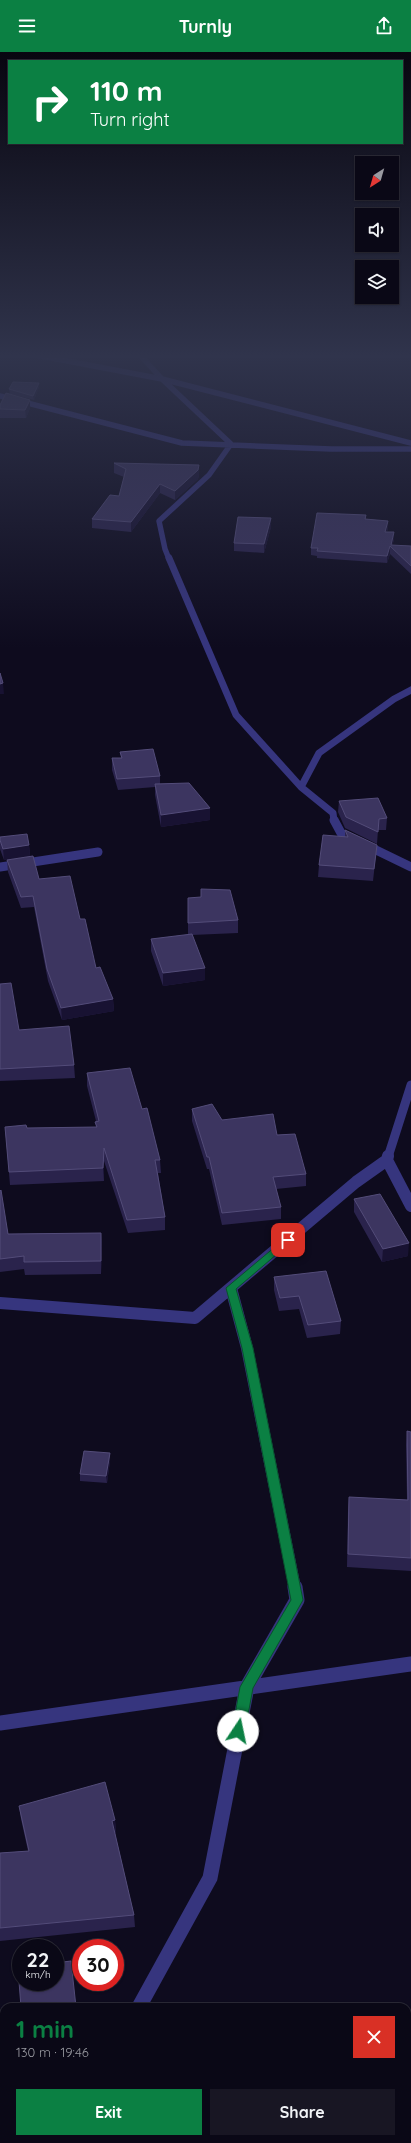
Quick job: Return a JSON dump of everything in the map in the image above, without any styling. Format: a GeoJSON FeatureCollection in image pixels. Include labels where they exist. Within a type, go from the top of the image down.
{"type":"FeatureCollection","features":[{"type":"Feature","properties":{"kind":"street"},"geometry":{"type":"LineString","coordinates":[[225,453],[209,475],[159,521],[166,549],[236,715],[301,787],[333,813],[334,822],[341,833],[411,867]]}},
{"type":"Feature","properties":{"kind":"street"},"geometry":{"type":"LineString","coordinates":[[301,787],[319,753],[394,699],[411,690]]}},
{"type":"Feature","properties":{"kind":"street"},"geometry":{"type":"LineString","coordinates":[[0,867],[98,852]]}},
{"type":"Feature","properties":{"kind":"street"},"geometry":{"type":"LineString","coordinates":[[0,1303],[195,1318],[356,1182],[387,1160],[411,1085]]}},
{"type":"Feature","properties":{"kind":"street"},"geometry":{"type":"LineString","coordinates":[[387,1160],[411,1206]]}},
{"type":"Feature","properties":{"kind":"street"},"geometry":{"type":"LineString","coordinates":[[141,2003],[210,1878],[247,1687],[297,1600],[247,1348],[231,1288]]}},
{"type":"Feature","properties":{"kind":"street"},"geometry":{"type":"LineString","coordinates":[[0,1723],[411,1664]]}},
{"type":"Feature","properties":{"kind":"building"},"geometry":{"type":"Polygon","coordinates":[[[114,463],[199,465],[198,470],[175,491],[160,484],[131,522],[92,519],[110,495],[119,496],[126,469],[114,463]]]}},
{"type":"Feature","properties":{"kind":"building"},"geometry":{"type":"Polygon","coordinates":[[[317,513],[366,515],[365,519],[388,521],[385,532],[394,532],[391,545],[411,546],[411,566],[390,546],[387,556],[317,551],[318,548],[311,548],[317,513]]]}},
{"type":"Feature","properties":{"kind":"building"},"geometry":{"type":"Polygon","coordinates":[[[238,517],[271,518],[264,544],[234,543],[238,517]]]}},
{"type":"Feature","properties":{"kind":"building"},"geometry":{"type":"Polygon","coordinates":[[[0,673],[3,683],[0,684],[0,673]]]}},
{"type":"Feature","properties":{"kind":"building"},"geometry":{"type":"Polygon","coordinates":[[[153,749],[160,776],[117,779],[112,758],[122,758],[120,752],[153,749]]]}},
{"type":"Feature","properties":{"kind":"building"},"geometry":{"type":"Polygon","coordinates":[[[189,783],[210,808],[161,815],[155,784],[189,783]]]}},
{"type":"Feature","properties":{"kind":"building"},"geometry":{"type":"Polygon","coordinates":[[[378,798],[387,818],[379,819],[378,832],[346,817],[339,801],[378,798]]]}},
{"type":"Feature","properties":{"kind":"building"},"geometry":{"type":"Polygon","coordinates":[[[345,830],[377,845],[374,869],[319,865],[323,835],[348,837],[345,830]]]}},
{"type":"Feature","properties":{"kind":"building"},"geometry":{"type":"Polygon","coordinates":[[[27,834],[29,845],[3,849],[0,837],[27,834]]]}},
{"type":"Feature","properties":{"kind":"building"},"geometry":{"type":"Polygon","coordinates":[[[33,856],[39,879],[70,876],[80,919],[85,919],[96,968],[100,967],[113,999],[61,1008],[47,969],[33,896],[21,897],[7,860],[33,856]]]}},
{"type":"Feature","properties":{"kind":"building"},"geometry":{"type":"Polygon","coordinates":[[[201,889],[230,890],[238,920],[188,923],[188,898],[201,897],[201,889]]]}},
{"type":"Feature","properties":{"kind":"building"},"geometry":{"type":"Polygon","coordinates":[[[192,934],[205,968],[163,973],[151,939],[192,934]]]}},
{"type":"Feature","properties":{"kind":"building"},"geometry":{"type":"Polygon","coordinates":[[[11,983],[19,1030],[69,1026],[74,1065],[0,1069],[0,984],[11,983]]]}},
{"type":"Feature","properties":{"kind":"building"},"geometry":{"type":"Polygon","coordinates":[[[130,1068],[142,1109],[147,1108],[160,1160],[155,1160],[165,1217],[127,1220],[104,1148],[103,1168],[9,1172],[5,1127],[26,1125],[27,1128],[97,1127],[95,1122],[99,1121],[87,1073],[130,1068]]]}},
{"type":"Feature","properties":{"kind":"building"},"geometry":{"type":"Polygon","coordinates":[[[212,1104],[222,1120],[273,1114],[277,1135],[295,1134],[306,1174],[273,1177],[281,1207],[222,1213],[209,1157],[207,1157],[192,1109],[212,1104]]]}},
{"type":"Feature","properties":{"kind":"building"},"geometry":{"type":"Polygon","coordinates":[[[1,1190],[8,1234],[101,1233],[101,1261],[24,1262],[24,1256],[0,1259],[1,1190]]]}},
{"type":"Feature","properties":{"kind":"building"},"geometry":{"type":"Polygon","coordinates":[[[380,1194],[409,1243],[383,1249],[354,1199],[380,1194]]]}},
{"type":"Feature","properties":{"kind":"building"},"geometry":{"type":"Polygon","coordinates":[[[326,1271],[341,1321],[308,1325],[299,1296],[280,1298],[274,1277],[326,1271]]]}},
{"type":"Feature","properties":{"kind":"building"},"geometry":{"type":"Polygon","coordinates":[[[407,1431],[411,1432],[411,1558],[348,1554],[349,1497],[408,1500],[407,1431]]]}},
{"type":"Feature","properties":{"kind":"building"},"geometry":{"type":"Polygon","coordinates":[[[84,1451],[110,1453],[106,1476],[80,1474],[84,1451]]]}},
{"type":"Feature","properties":{"kind":"building"},"geometry":{"type":"Polygon","coordinates":[[[105,1782],[115,1820],[112,1821],[134,1915],[0,1928],[0,1853],[29,1851],[19,1806],[105,1782]]]}},
{"type":"Feature","properties":{"kind":"building"},"geometry":{"type":"Polygon","coordinates":[[[71,1961],[72,1991],[74,1991],[76,2003],[21,2003],[20,1991],[64,1991],[64,1962],[71,1961]]]}},
{"type":"Feature","properties":{"kind":"route"},"geometry":{"type":"LineString","coordinates":[[238,1731],[247,1687],[297,1600],[247,1348],[231,1288],[288,1240]]}}]}
